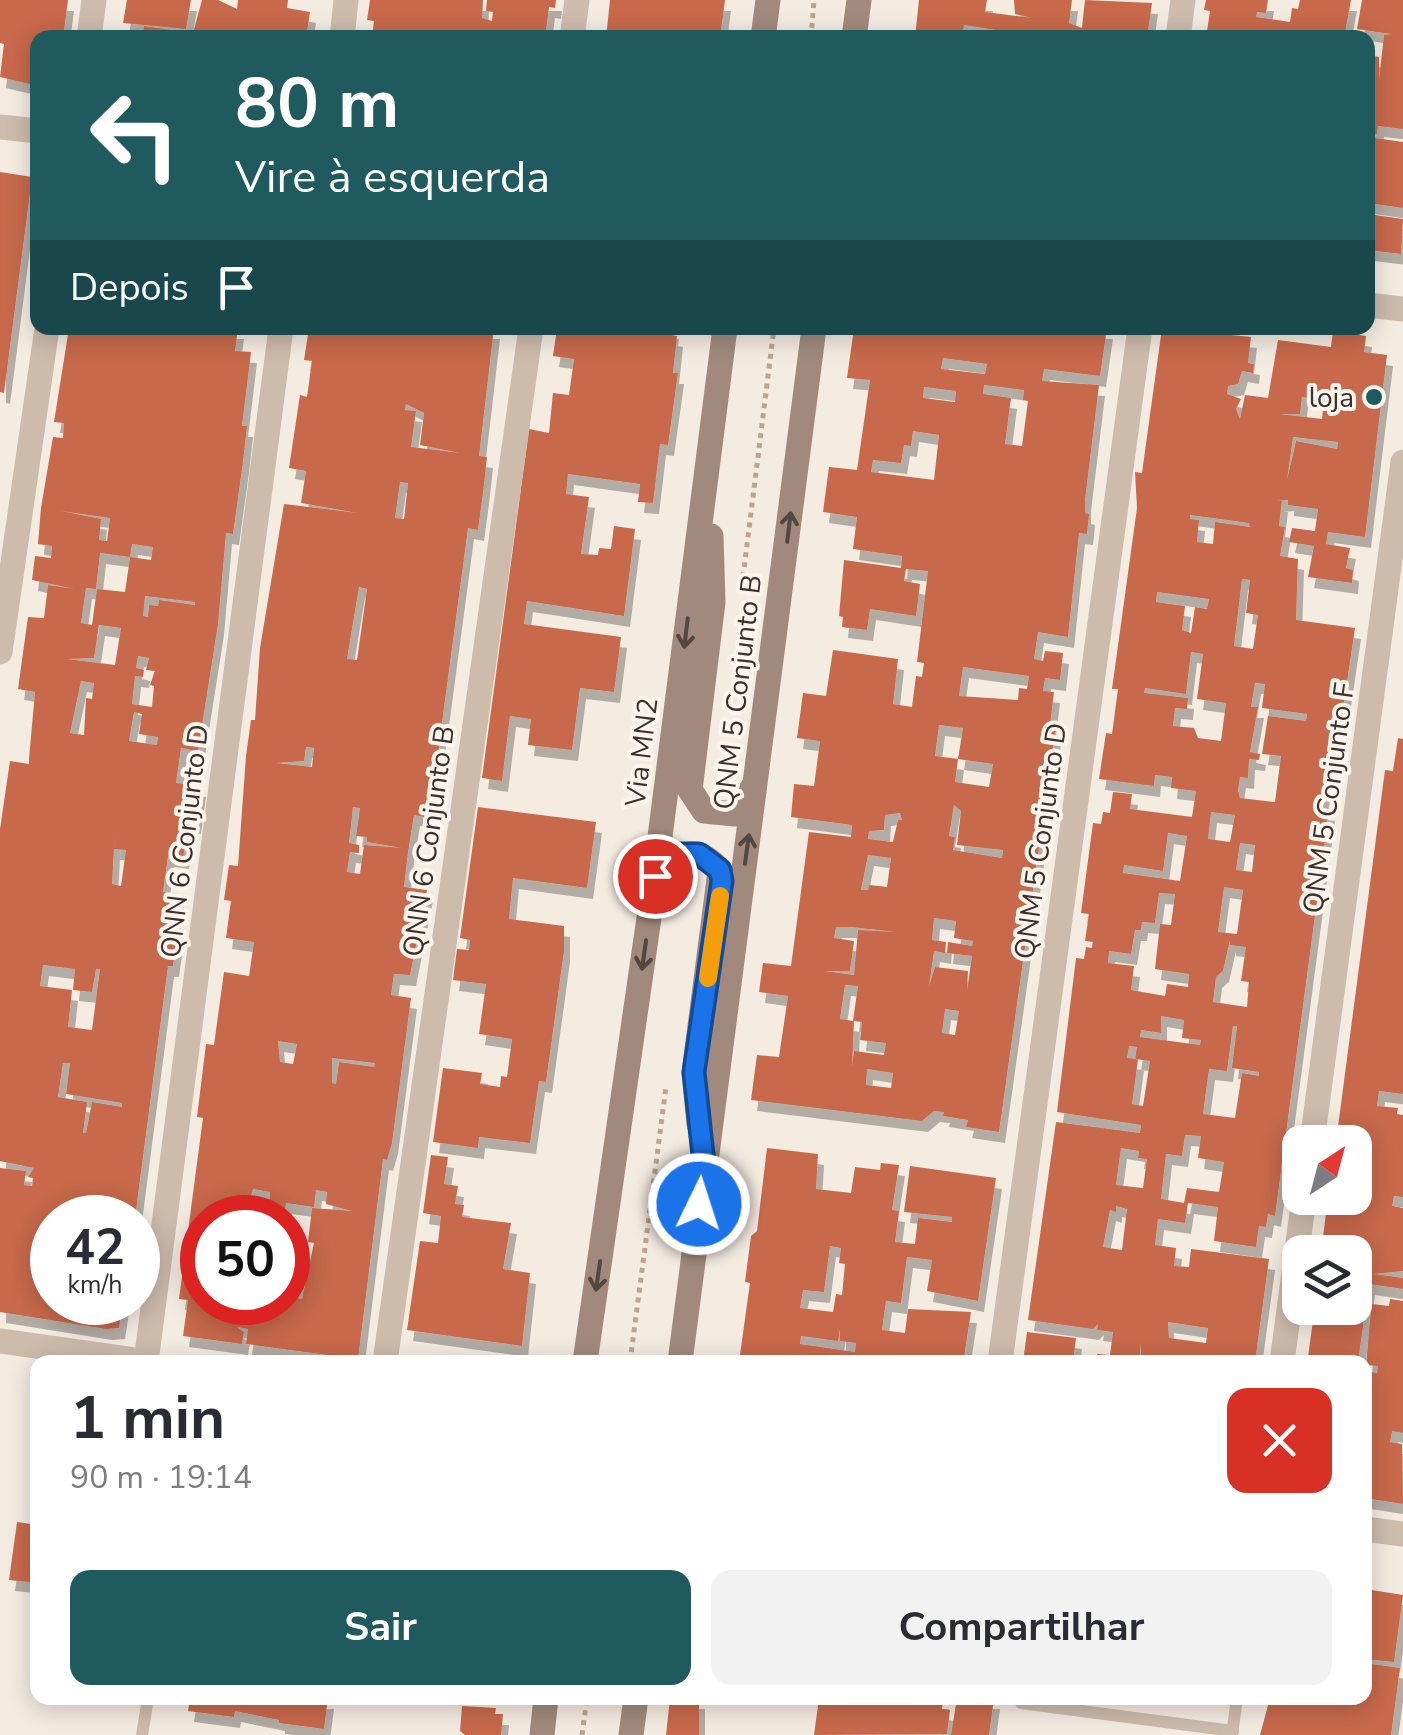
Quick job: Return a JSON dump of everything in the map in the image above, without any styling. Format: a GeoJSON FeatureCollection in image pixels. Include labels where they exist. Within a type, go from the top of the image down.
{"type":"FeatureCollection","features":[{"type":"Feature","properties":{"kind":"main road"},"geometry":{"type":"LineString","coordinates":[[765,30],[768,0]]}},
{"type":"Feature","properties":{"kind":"main road"},"geometry":{"type":"LineString","coordinates":[[855,30],[859,0]]}},
{"type":"Feature","properties":{"kind":"main road","name":"Via MN2"},"geometry":{"type":"LineString","coordinates":[[586,1355],[655,876],[724,335]]}},
{"type":"Feature","properties":{"kind":"main road","name":"QNM 5 Conjunto B"},"geometry":{"type":"LineString","coordinates":[[681,1355],[813,335]]}},
{"type":"Feature","properties":{"kind":"main road"},"geometry":{"type":"LineString","coordinates":[[709,456],[713,602],[690,790],[704,810],[735,814],[756,781]]}},
{"type":"Feature","properties":{"kind":"main road"},"geometry":{"type":"LineString","coordinates":[[655,876],[666,863],[688,853],[699,854],[720,870],[694,1072],[704,1164]]}},
{"type":"Feature","properties":{"kind":"main road"},"geometry":{"type":"LineString","coordinates":[[542,1735],[545,1705]]}},
{"type":"Feature","properties":{"kind":"main road"},"geometry":{"type":"LineString","coordinates":[[631,1735],[635,1705]]}},
{"type":"Feature","properties":{"kind":"street"},"geometry":{"type":"LineString","coordinates":[[90,30],[94,0]]}},
{"type":"Feature","properties":{"kind":"street"},"geometry":{"type":"LineString","coordinates":[[343,30],[346,0]]}},
{"type":"Feature","properties":{"kind":"street"},"geometry":{"type":"LineString","coordinates":[[573,30],[577,0]]}},
{"type":"Feature","properties":{"kind":"street"},"geometry":{"type":"LineString","coordinates":[[1179,30],[1182,0]]}},
{"type":"Feature","properties":{"kind":"street"},"geometry":{"type":"LineString","coordinates":[[0,126],[30,130]]}},
{"type":"Feature","properties":{"kind":"street"},"geometry":{"type":"LineString","coordinates":[[1375,306],[1403,309]]}},
{"type":"Feature","properties":{"kind":"street"},"geometry":{"type":"LineString","coordinates":[[0,652],[46,335]]}},
{"type":"Feature","properties":{"kind":"street","name":"QNN 6 Conjunto D"},"geometry":{"type":"LineString","coordinates":[[148,1355],[280,335]]}},
{"type":"Feature","properties":{"kind":"street","name":"QNN 6 Conjunto B"},"geometry":{"type":"LineString","coordinates":[[386,1355],[530,335]]}},
{"type":"Feature","properties":{"kind":"street","name":"QNM 5 Conjunto D"},"geometry":{"type":"LineString","coordinates":[[1001,1355],[1139,335]]}},
{"type":"Feature","properties":{"kind":"street","name":"QNM 5 Conjunto F"},"geometry":{"type":"LineString","coordinates":[[1314,1125],[1403,462]]}},
{"type":"Feature","properties":{"kind":"street"},"geometry":{"type":"LineString","coordinates":[[1283,1355],[1302,1215]]}},
{"type":"Feature","properties":{"kind":"street"},"geometry":{"type":"LineString","coordinates":[[0,1341],[98,1355]]}},
{"type":"Feature","properties":{"kind":"street"},"geometry":{"type":"LineString","coordinates":[[1372,1530],[1403,1534]]}},
{"type":"Feature","properties":{"kind":"lane"},"geometry":{"type":"LineString","coordinates":[[142,1735],[147,1705]]}},
{"type":"Feature","properties":{"kind":"lane"},"geometry":{"type":"LineString","coordinates":[[1035,1705],[1232,1733],[1237,1705]]}},
{"type":"Feature","properties":{"kind":"path"},"geometry":{"type":"LineString","coordinates":[[812,30],[814,0]]}},
{"type":"Feature","properties":{"kind":"path"},"geometry":{"type":"LineString","coordinates":[[582,1735],[586,1705]]}},
{"type":"Feature","properties":{"kind":"building"},"geometry":{"type":"Polygon","coordinates":[[[0,0],[68,0],[64,30],[30,30],[30,84],[0,77],[4,44],[0,43],[0,0]]]}},
{"type":"Feature","properties":{"kind":"building"},"geometry":{"type":"Polygon","coordinates":[[[127,0],[191,0],[186,29],[123,23],[127,0]]]}},
{"type":"Feature","properties":{"kind":"building"},"geometry":{"type":"Polygon","coordinates":[[[202,0],[218,0],[237,9],[238,0],[288,0],[287,8],[310,12],[307,30],[194,30],[202,0]]]}},
{"type":"Feature","properties":{"kind":"building"},"geometry":{"type":"Polygon","coordinates":[[[370,0],[483,0],[482,18],[492,21],[493,12],[486,11],[487,0],[556,0],[555,8],[549,7],[546,30],[373,30],[374,21],[367,20],[370,0]]]}},
{"type":"Feature","properties":{"kind":"building"},"geometry":{"type":"Polygon","coordinates":[[[610,0],[725,0],[721,30],[607,30],[610,0]]]}},
{"type":"Feature","properties":{"kind":"building"},"geometry":{"type":"Polygon","coordinates":[[[919,0],[987,0],[985,12],[1033,18],[1015,14],[1014,0],[1072,0],[1069,23],[1082,28],[1085,0],[1152,3],[1148,30],[996,30],[964,25],[963,30],[916,30],[919,0]]]}},
{"type":"Feature","properties":{"kind":"building"},"geometry":{"type":"Polygon","coordinates":[[[1206,0],[1268,0],[1266,13],[1257,12],[1256,17],[1290,22],[1292,8],[1298,9],[1300,0],[1351,0],[1345,30],[1207,30],[1210,11],[1204,10],[1206,0]]]}},
{"type":"Feature","properties":{"kind":"building"},"geometry":{"type":"Polygon","coordinates":[[[1362,0],[1403,0],[1403,129],[1378,126],[1375,134],[1375,56],[1379,57],[1379,80],[1384,35],[1391,34],[1357,29],[1362,0]]]}},
{"type":"Feature","properties":{"kind":"building"},"geometry":{"type":"Polygon","coordinates":[[[1375,138],[1403,142],[1403,208],[1375,204],[1375,138]]]}},
{"type":"Feature","properties":{"kind":"building"},"geometry":{"type":"Polygon","coordinates":[[[0,172],[30,177],[30,192],[4,393],[0,392],[0,172]]]}},
{"type":"Feature","properties":{"kind":"building"},"geometry":{"type":"Polygon","coordinates":[[[1375,215],[1403,219],[1401,254],[1375,251],[1375,215]]]}},
{"type":"Feature","properties":{"kind":"building"},"geometry":{"type":"Polygon","coordinates":[[[68,335],[237,335],[235,351],[251,352],[242,426],[247,426],[243,462],[233,534],[226,533],[218,624],[198,751],[181,748],[176,783],[200,786],[195,823],[188,822],[183,858],[168,856],[163,892],[178,894],[173,930],[178,930],[173,966],[168,966],[138,1195],[30,1195],[30,1317],[0,1312],[0,1168],[26,1171],[24,1185],[32,1186],[33,1178],[28,1177],[34,1168],[0,1161],[0,829],[10,761],[29,764],[35,692],[18,689],[28,617],[44,618],[48,585],[75,589],[32,580],[35,556],[51,558],[52,546],[38,544],[41,508],[53,437],[63,438],[64,423],[54,422],[68,335]],[[61,511],[101,519],[99,540],[107,541],[110,518],[61,511]],[[132,544],[130,557],[151,560],[153,547],[132,544]],[[100,553],[96,589],[86,588],[81,623],[92,625],[97,589],[125,592],[130,557],[100,553]],[[145,596],[143,616],[148,617],[149,605],[158,606],[159,600],[195,602],[145,596]],[[99,625],[94,658],[67,659],[115,665],[121,628],[99,625]],[[138,656],[136,668],[144,670],[143,677],[135,676],[132,704],[152,707],[154,686],[150,685],[155,671],[146,670],[149,658],[138,656]],[[81,681],[70,733],[84,735],[86,698],[92,699],[94,683],[81,681]],[[134,712],[129,741],[157,745],[158,737],[139,734],[142,714],[134,712]],[[116,812],[112,884],[121,886],[126,850],[114,849],[116,812]],[[43,965],[40,986],[72,990],[68,1027],[92,1030],[100,969],[96,969],[92,992],[73,990],[75,969],[43,965]],[[63,1063],[58,1097],[87,1102],[86,1133],[92,1102],[122,1107],[122,1103],[66,1094],[70,1063],[63,1063]]]}},
{"type":"Feature","properties":{"kind":"building"},"geometry":{"type":"Polygon","coordinates":[[[308,335],[493,335],[479,456],[487,457],[483,493],[478,530],[468,528],[439,745],[437,819],[414,815],[408,852],[404,887],[427,890],[410,975],[394,974],[391,995],[411,998],[392,1143],[387,1160],[383,1159],[358,1355],[246,1344],[248,1329],[237,1327],[244,1332],[242,1344],[183,1336],[185,1325],[310,1325],[312,1208],[352,1211],[326,1204],[327,1192],[316,1190],[314,1207],[310,1206],[310,1195],[270,1195],[253,1189],[251,1195],[193,1195],[203,1118],[197,1117],[206,1044],[214,1045],[224,972],[249,976],[254,942],[226,938],[231,901],[224,900],[229,865],[238,866],[246,756],[251,720],[255,720],[260,648],[284,504],[358,513],[301,503],[306,471],[289,468],[300,395],[307,397],[312,361],[304,360],[308,335]],[[406,404],[405,410],[416,411],[411,447],[460,453],[420,445],[424,413],[406,404]],[[400,482],[395,518],[404,519],[408,483],[400,482]],[[359,587],[347,659],[357,660],[367,589],[359,587]],[[306,747],[304,761],[276,763],[312,767],[314,748],[306,747]],[[353,807],[349,843],[359,845],[359,853],[350,852],[347,872],[360,874],[364,845],[402,848],[367,842],[367,837],[356,836],[360,808],[353,807]],[[278,1041],[280,1062],[293,1064],[297,1044],[278,1041]],[[332,1058],[332,1083],[336,1084],[339,1062],[374,1067],[375,1063],[332,1058]]]}},
{"type":"Feature","properties":{"kind":"building"},"geometry":{"type":"Polygon","coordinates":[[[556,335],[672,335],[677,336],[673,373],[678,373],[668,445],[660,444],[653,503],[638,502],[640,484],[568,474],[566,494],[589,497],[581,554],[598,555],[599,548],[611,549],[614,526],[635,529],[624,616],[527,601],[524,624],[621,637],[614,692],[580,688],[572,750],[528,745],[531,719],[510,716],[502,781],[482,778],[529,429],[549,433],[553,393],[569,395],[574,359],[553,356],[556,335]]]}},
{"type":"Feature","properties":{"kind":"building"},"geometry":{"type":"Polygon","coordinates":[[[853,335],[1106,335],[1100,376],[1044,369],[1042,381],[1099,385],[1085,500],[1085,513],[1089,514],[1087,534],[1079,533],[1068,637],[1038,632],[1034,659],[1043,661],[1045,651],[1063,653],[1060,680],[1045,678],[1043,691],[1054,692],[1050,725],[1056,726],[999,1132],[966,1127],[968,1120],[943,1116],[944,1112],[934,1111],[922,1121],[751,1100],[757,1055],[779,1057],[788,996],[759,992],[763,963],[791,966],[809,832],[851,837],[852,825],[791,817],[794,784],[814,786],[820,741],[797,738],[803,693],[826,696],[833,650],[898,659],[893,704],[912,707],[916,676],[922,677],[924,663],[917,662],[928,571],[906,569],[904,581],[920,584],[916,616],[870,609],[867,630],[842,627],[843,617],[839,616],[844,560],[901,568],[902,556],[853,549],[857,517],[823,512],[829,467],[857,470],[870,380],[847,378],[853,335]],[[943,358],[941,369],[985,374],[987,364],[943,358]],[[984,385],[983,394],[1011,398],[1005,444],[1022,446],[1028,401],[1023,400],[1024,390],[984,385]],[[924,387],[923,398],[955,402],[956,391],[924,387]],[[913,431],[911,446],[904,445],[901,463],[873,460],[871,472],[934,480],[939,435],[913,431]],[[963,667],[959,696],[1018,700],[1019,688],[1027,689],[1029,676],[963,667]],[[939,725],[935,756],[958,759],[963,728],[939,725]],[[958,759],[955,782],[989,787],[993,764],[958,759]],[[954,805],[949,836],[955,837],[953,850],[1002,858],[1003,850],[957,845],[961,811],[954,805]],[[900,813],[885,815],[884,830],[869,831],[868,839],[893,842],[898,820],[902,820],[900,813]],[[868,855],[861,890],[868,890],[869,885],[887,887],[891,858],[868,855]],[[934,918],[932,940],[946,942],[945,953],[934,951],[929,986],[935,967],[968,971],[967,991],[972,956],[947,953],[948,942],[972,946],[973,941],[954,938],[956,921],[934,918]],[[836,927],[834,938],[854,941],[850,971],[824,971],[854,975],[858,930],[896,932],[836,927]],[[845,985],[840,1019],[853,1021],[858,986],[845,985]],[[945,1009],[942,1033],[955,1035],[959,1011],[945,1009]],[[854,1021],[852,1067],[854,1051],[884,1055],[886,1043],[860,1040],[862,1022],[854,1021]],[[867,1069],[866,1085],[891,1088],[893,1073],[867,1069]]]}},
{"type":"Feature","properties":{"kind":"building"},"geometry":{"type":"Polygon","coordinates":[[[1161,335],[1251,337],[1248,363],[1254,364],[1253,373],[1242,371],[1238,384],[1228,386],[1227,394],[1241,399],[1236,409],[1240,419],[1245,395],[1268,398],[1278,340],[1331,347],[1332,335],[1366,336],[1364,352],[1387,355],[1365,537],[1328,532],[1326,544],[1350,548],[1346,568],[1353,570],[1352,583],[1308,577],[1314,546],[1289,542],[1292,528],[1315,531],[1318,509],[1288,505],[1288,500],[1277,501],[1282,501],[1279,526],[1285,527],[1280,556],[1298,559],[1296,620],[1355,628],[1335,763],[1328,762],[1321,809],[1329,810],[1287,1125],[1282,1125],[1275,1216],[1268,1214],[1266,1227],[1259,1226],[1256,1247],[1214,1241],[1218,1207],[1188,1203],[1185,1223],[1158,1219],[1155,1245],[1176,1248],[1174,1266],[1189,1267],[1191,1249],[1269,1259],[1256,1355],[1141,1355],[1141,1343],[1140,1355],[1110,1355],[1113,1332],[1097,1330],[1098,1324],[1093,1329],[1028,1320],[1056,1122],[1140,1133],[1141,1125],[1057,1112],[1076,958],[1084,959],[1086,947],[1092,948],[1093,942],[1085,941],[1089,914],[1081,913],[1093,823],[1101,824],[1103,812],[1110,813],[1113,792],[1132,794],[1130,809],[1192,817],[1196,791],[1171,788],[1172,777],[1155,775],[1154,786],[1099,779],[1106,733],[1112,734],[1118,689],[1112,689],[1137,508],[1135,472],[1142,473],[1161,335]],[[1302,397],[1300,414],[1279,414],[1322,419],[1324,400],[1302,397]],[[1293,437],[1287,480],[1296,441],[1337,449],[1338,442],[1293,437]],[[1190,515],[1190,519],[1199,520],[1197,542],[1213,544],[1215,522],[1250,527],[1249,523],[1190,515]],[[1242,579],[1234,646],[1253,649],[1258,615],[1246,613],[1250,580],[1242,579]],[[1157,592],[1156,602],[1185,606],[1182,630],[1191,633],[1195,607],[1207,609],[1209,599],[1157,592]],[[1191,652],[1186,694],[1145,688],[1144,693],[1188,698],[1187,709],[1175,708],[1173,726],[1194,728],[1198,738],[1221,741],[1226,703],[1197,699],[1203,654],[1191,652]],[[1255,683],[1251,707],[1258,707],[1250,752],[1260,754],[1259,760],[1249,759],[1248,778],[1240,777],[1238,790],[1240,798],[1275,802],[1281,756],[1262,754],[1268,716],[1306,721],[1307,714],[1262,708],[1265,684],[1255,683]],[[1211,812],[1208,839],[1230,842],[1235,815],[1211,812]],[[1168,833],[1163,871],[1124,865],[1123,873],[1180,881],[1187,836],[1168,833]],[[1240,843],[1236,870],[1252,872],[1255,845],[1240,843]],[[1224,887],[1218,932],[1237,934],[1243,890],[1224,887]],[[1159,893],[1155,923],[1142,922],[1141,930],[1135,930],[1131,954],[1109,951],[1108,963],[1134,966],[1131,990],[1165,996],[1167,984],[1188,987],[1189,974],[1155,969],[1160,924],[1171,925],[1175,894],[1159,893]],[[1230,940],[1223,971],[1216,977],[1213,1002],[1247,1007],[1249,982],[1241,981],[1246,947],[1230,945],[1230,940]],[[1161,1016],[1161,1033],[1141,1030],[1140,1037],[1200,1045],[1201,1040],[1182,1038],[1184,1020],[1161,1016]],[[1233,1026],[1227,1071],[1209,1069],[1203,1114],[1235,1118],[1242,1073],[1259,1076],[1259,1072],[1232,1068],[1237,1026],[1233,1026]],[[1129,1046],[1127,1058],[1135,1059],[1137,1047],[1129,1046]],[[1138,1059],[1132,1104],[1143,1106],[1150,1061],[1138,1059]],[[1185,1135],[1182,1156],[1166,1154],[1161,1199],[1184,1203],[1187,1188],[1219,1192],[1224,1162],[1198,1158],[1201,1136],[1185,1135]],[[1121,1148],[1116,1185],[1143,1188],[1147,1159],[1138,1158],[1139,1151],[1121,1148]],[[1116,1206],[1116,1212],[1110,1210],[1103,1247],[1122,1250],[1127,1209],[1116,1206]],[[1168,1322],[1169,1338],[1206,1343],[1208,1328],[1168,1322]]]}},
{"type":"Feature","properties":{"kind":"building"},"geometry":{"type":"Polygon","coordinates":[[[1398,738],[1403,739],[1403,1094],[1379,1091],[1377,1106],[1398,1108],[1397,1114],[1403,1115],[1403,1197],[1394,1196],[1392,1206],[1403,1208],[1403,1271],[1374,1274],[1403,1278],[1403,1289],[1372,1284],[1372,1235],[1323,1235],[1326,1215],[1372,1215],[1372,1125],[1338,1125],[1385,770],[1393,771],[1398,738]]]}},
{"type":"Feature","properties":{"kind":"building"},"geometry":{"type":"Polygon","coordinates":[[[478,807],[596,822],[587,888],[513,878],[509,919],[564,926],[564,951],[546,1082],[539,1081],[530,1143],[479,1137],[478,1148],[433,1142],[443,1068],[482,1073],[480,1084],[500,1087],[501,1076],[507,1077],[512,1039],[479,1034],[486,984],[453,980],[457,949],[469,950],[470,940],[460,938],[478,807]]]}},
{"type":"Feature","properties":{"kind":"building"},"geometry":{"type":"Polygon","coordinates":[[[767,1148],[818,1154],[816,1189],[851,1193],[855,1167],[880,1170],[881,1163],[899,1165],[892,1210],[899,1211],[895,1242],[915,1244],[918,1218],[952,1222],[952,1217],[904,1212],[910,1166],[996,1178],[978,1301],[927,1291],[932,1260],[907,1257],[901,1303],[886,1301],[882,1330],[905,1333],[908,1309],[971,1312],[964,1355],[740,1355],[750,1283],[745,1282],[751,1236],[757,1231],[767,1148]],[[830,1246],[824,1292],[803,1290],[800,1308],[833,1312],[836,1294],[842,1295],[845,1264],[839,1263],[841,1248],[830,1246]],[[840,1329],[838,1341],[801,1336],[800,1344],[855,1352],[856,1343],[840,1341],[840,1329]]]}},
{"type":"Feature","properties":{"kind":"building"},"geometry":{"type":"Polygon","coordinates":[[[431,1155],[448,1157],[444,1184],[458,1186],[455,1204],[464,1205],[462,1217],[511,1223],[503,1269],[530,1273],[522,1346],[407,1330],[420,1241],[438,1243],[441,1216],[423,1213],[431,1155]]]}},
{"type":"Feature","properties":{"kind":"building"},"geometry":{"type":"Polygon","coordinates":[[[1390,1299],[1403,1301],[1403,1433],[1392,1431],[1390,1442],[1402,1444],[1403,1504],[1372,1499],[1372,1372],[1377,1373],[1378,1366],[1372,1366],[1372,1355],[1367,1355],[1372,1304],[1389,1306],[1390,1299]]]}},
{"type":"Feature","properties":{"kind":"building"},"geometry":{"type":"Polygon","coordinates":[[[81,1325],[119,1325],[106,1329],[81,1325]]]}},
{"type":"Feature","properties":{"kind":"building"},"geometry":{"type":"Polygon","coordinates":[[[1312,1325],[1363,1325],[1359,1355],[1308,1355],[1312,1325]]]}},
{"type":"Feature","properties":{"kind":"building"},"geometry":{"type":"Polygon","coordinates":[[[1027,1332],[1076,1338],[1074,1355],[1024,1355],[1027,1332]]]}},
{"type":"Feature","properties":{"kind":"building"},"geometry":{"type":"Polygon","coordinates":[[[17,1522],[30,1524],[30,1582],[9,1580],[17,1522]]]}},
{"type":"Feature","properties":{"kind":"building"},"geometry":{"type":"Polygon","coordinates":[[[1372,1590],[1403,1595],[1394,1662],[1372,1660],[1372,1590]]]}},
{"type":"Feature","properties":{"kind":"building"},"geometry":{"type":"Polygon","coordinates":[[[1372,1664],[1400,1668],[1391,1735],[1260,1735],[1268,1705],[1372,1705],[1372,1664]]]}},
{"type":"Feature","properties":{"kind":"building"},"geometry":{"type":"Polygon","coordinates":[[[189,1705],[327,1705],[324,1729],[279,1723],[235,1711],[234,1717],[188,1711],[189,1705]]]}},
{"type":"Feature","properties":{"kind":"building"},"geometry":{"type":"Polygon","coordinates":[[[669,1705],[699,1705],[699,1735],[666,1735],[669,1705]]]}},
{"type":"Feature","properties":{"kind":"building"},"geometry":{"type":"Polygon","coordinates":[[[818,1705],[942,1705],[942,1709],[950,1710],[947,1734],[814,1735],[818,1705]]]}},
{"type":"Feature","properties":{"kind":"building"},"geometry":{"type":"Polygon","coordinates":[[[956,1705],[993,1705],[989,1735],[951,1735],[956,1705]]]}},
{"type":"Feature","properties":{"kind":"building"},"geometry":{"type":"Polygon","coordinates":[[[462,1706],[496,1708],[495,1714],[503,1714],[501,1735],[465,1735],[460,1731],[462,1706]]]}},
{"type":"Feature","properties":{"kind":"slow traffic"},"geometry":{"type":"LineString","coordinates":[[708,978],[720,896]]}},
{"type":"Feature","properties":{"kind":"place","name":"loja"},"geometry":{"type":"Point","coordinates":[1374,397]}},
{"type":"Feature","properties":{"kind":"route"},"geometry":{"type":"LineString","coordinates":[[655,876],[666,863],[688,853],[712,861],[720,870],[722,881],[694,1072],[704,1164],[699,1204]]}}]}
